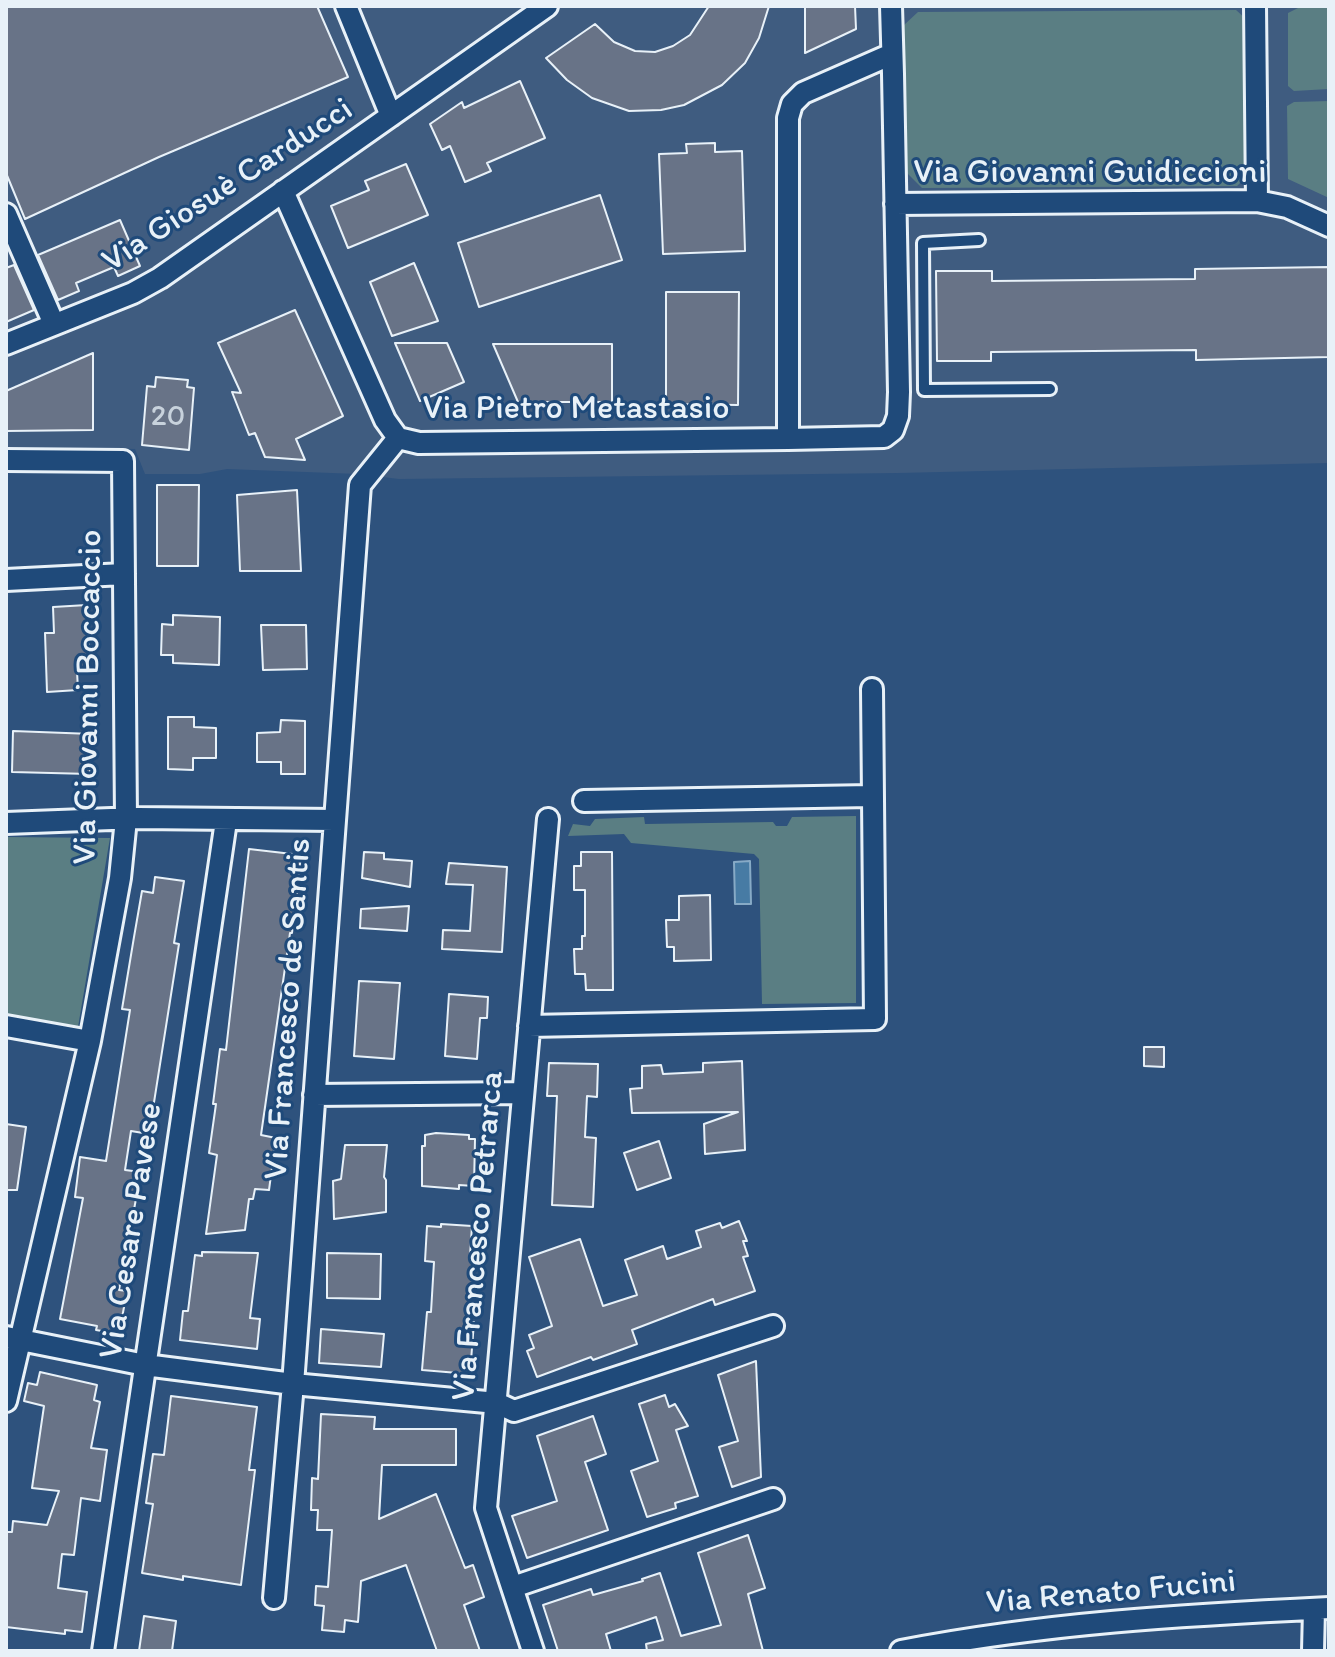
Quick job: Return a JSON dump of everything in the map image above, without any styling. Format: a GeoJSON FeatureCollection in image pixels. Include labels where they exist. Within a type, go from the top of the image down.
{"type":"FeatureCollection","features":[{"type":"Feature","properties":{"kind":"street","name":"Via Giosuè Carducci"},"geometry":{"type":"LineString","coordinates":[[346,6],[391,116]]}},
{"type":"Feature","properties":{"kind":"street","name":"Via Giosuè Carducci"},"geometry":{"type":"LineString","coordinates":[[6,344],[146,286],[547,6]]}},
{"type":"Feature","properties":{"kind":"street","name":"Via Pietro Metastasio"},"geometry":{"type":"LineString","coordinates":[[283,191],[385,420],[398,438],[419,443],[884,437],[893,430],[898,416],[899,390],[891,6]]}},
{"type":"Feature","properties":{"kind":"street"},"geometry":{"type":"LineString","coordinates":[[1255,6],[1257,201]]}},
{"type":"Feature","properties":{"kind":"street"},"geometry":{"type":"LineString","coordinates":[[788,439],[788,118],[792,104],[803,93],[892,54]]}},
{"type":"Feature","properties":{"kind":"street","name":"Via Giovanni Guidiccioni"},"geometry":{"type":"LineString","coordinates":[[895,204],[1257,201],[1287,207],[1329,226]]}},
{"type":"Feature","properties":{"kind":"street"},"geometry":{"type":"LineString","coordinates":[[6,214],[12,247],[54,324]]}},
{"type":"Feature","properties":{"kind":"street","name":"Via Francesco de Santis"},"geometry":{"type":"LineString","coordinates":[[274,1598],[293,1384],[360,485],[398,438]]}},
{"type":"Feature","properties":{"kind":"street","name":"Via Giovanni Boccaccio"},"geometry":{"type":"LineString","coordinates":[[6,460],[123,461],[126,819],[120,878],[90,1041],[14,1338],[6,1401]]}},
{"type":"Feature","properties":{"kind":"street"},"geometry":{"type":"LineString","coordinates":[[6,580],[124,574]]}},
{"type":"Feature","properties":{"kind":"street"},"geometry":{"type":"LineString","coordinates":[[529,1026],[875,1019],[872,689]]}},
{"type":"Feature","properties":{"kind":"street"},"geometry":{"type":"LineString","coordinates":[[584,801],[871,796]]}},
{"type":"Feature","properties":{"kind":"street"},"geometry":{"type":"LineString","coordinates":[[6,823],[126,819],[335,820]]}},
{"type":"Feature","properties":{"kind":"street","name":"Via Francesco Petrarca"},"geometry":{"type":"LineString","coordinates":[[533,1651],[486,1508],[548,819]]}},
{"type":"Feature","properties":{"kind":"street","name":"Via Cesare Pavese"},"geometry":{"type":"LineString","coordinates":[[103,1651],[226,821]]}},
{"type":"Feature","properties":{"kind":"street"},"geometry":{"type":"LineString","coordinates":[[6,1026],[90,1041]]}},
{"type":"Feature","properties":{"kind":"street"},"geometry":{"type":"LineString","coordinates":[[314,1095],[522,1093]]}},
{"type":"Feature","properties":{"kind":"street"},"geometry":{"type":"LineString","coordinates":[[14,1338],[145,1365],[293,1384],[497,1403],[514,1411],[773,1326]]}},
{"type":"Feature","properties":{"kind":"street"},"geometry":{"type":"LineString","coordinates":[[513,1587],[773,1499]]}},
{"type":"Feature","properties":{"kind":"street"},"geometry":{"type":"LineString","coordinates":[[1313,1651],[1321,1609]]}},
{"type":"Feature","properties":{"kind":"street","name":"Via Renato Fucini"},"geometry":{"type":"LineString","coordinates":[[901,1651],[972,1637],[1075,1624],[1156,1616],[1321,1609]]}},
{"type":"Feature","properties":{"kind":"lane"},"geometry":{"type":"LineString","coordinates":[[924,390],[923,243],[979,240]]}},
{"type":"Feature","properties":{"kind":"lane"},"geometry":{"type":"LineString","coordinates":[[899,390],[1050,389]]}},
{"type":"Feature","properties":{"kind":"shaded area"},"geometry":{"type":"Polygon","coordinates":[[[6,6],[1329,6],[1329,463],[898,473],[399,479],[358,474],[227,469],[200,474],[145,474],[135,449],[6,447],[6,6]]]}},
{"type":"Feature","properties":{"kind":"shaded area"},"geometry":{"type":"Polygon","coordinates":[[[750,861],[751,904],[735,904],[734,862],[750,861]]]}},
{"type":"Feature","properties":{"kind":"green space"},"geometry":{"type":"Polygon","coordinates":[[[1302,6],[1329,6],[1329,89],[1294,91],[1288,86],[1288,13],[1302,6]]]}},
{"type":"Feature","properties":{"kind":"green space"},"geometry":{"type":"Polygon","coordinates":[[[1236,10],[1246,19],[1248,175],[1237,186],[922,188],[904,170],[904,25],[918,12],[1236,10]]]}},
{"type":"Feature","properties":{"kind":"green space"},"geometry":{"type":"Polygon","coordinates":[[[1329,101],[1329,198],[1288,179],[1287,106],[1294,102],[1329,101]]]}},
{"type":"Feature","properties":{"kind":"green space"},"geometry":{"type":"Polygon","coordinates":[[[856,816],[856,1003],[762,1004],[759,859],[754,854],[631,843],[624,834],[568,836],[573,824],[590,826],[595,819],[644,817],[645,824],[773,822],[776,826],[787,826],[792,817],[856,816]]]}},
{"type":"Feature","properties":{"kind":"green space"},"geometry":{"type":"Polygon","coordinates":[[[6,837],[110,838],[78,1027],[6,1014],[6,837]]]}},
{"type":"Feature","properties":{"kind":"building"},"geometry":{"type":"Polygon","coordinates":[[[6,6],[317,6],[348,77],[159,157],[25,219],[6,173],[6,6]]]}},
{"type":"Feature","properties":{"kind":"building"},"geometry":{"type":"Polygon","coordinates":[[[709,6],[769,6],[759,38],[745,63],[722,85],[684,105],[661,110],[629,111],[592,98],[567,80],[546,58],[595,24],[614,42],[635,51],[655,52],[673,46],[690,35],[709,6]]]}},
{"type":"Feature","properties":{"kind":"building"},"geometry":{"type":"Polygon","coordinates":[[[805,6],[855,6],[856,29],[805,53],[805,6]]]}},
{"type":"Feature","properties":{"kind":"building"},"geometry":{"type":"Polygon","coordinates":[[[520,81],[545,138],[487,163],[491,171],[465,182],[450,146],[442,150],[430,124],[462,102],[464,108],[520,81]]]}},
{"type":"Feature","properties":{"kind":"building"},"geometry":{"type":"Polygon","coordinates":[[[715,143],[715,152],[742,151],[745,251],[663,254],[659,154],[687,153],[686,144],[715,143]]]}},
{"type":"Feature","properties":{"kind":"building"},"geometry":{"type":"Polygon","coordinates":[[[406,164],[428,215],[348,248],[331,206],[369,190],[365,181],[406,164]]]}},
{"type":"Feature","properties":{"kind":"building"},"geometry":{"type":"Polygon","coordinates":[[[600,195],[622,260],[479,307],[458,243],[600,195]]]}},
{"type":"Feature","properties":{"kind":"building"},"geometry":{"type":"Polygon","coordinates":[[[120,220],[140,266],[118,276],[114,267],[76,283],[79,291],[58,300],[38,255],[120,220]]]}},
{"type":"Feature","properties":{"kind":"building"},"geometry":{"type":"Polygon","coordinates":[[[414,263],[438,321],[392,336],[370,282],[414,263]]]}},
{"type":"Feature","properties":{"kind":"building"},"geometry":{"type":"Polygon","coordinates":[[[14,265],[34,310],[6,322],[6,268],[14,265]]]}},
{"type":"Feature","properties":{"kind":"building"},"geometry":{"type":"Polygon","coordinates":[[[1329,267],[1329,357],[1196,360],[1196,350],[991,352],[991,361],[937,361],[936,271],[992,271],[992,281],[1195,279],[1195,269],[1329,267]]]}},
{"type":"Feature","properties":{"kind":"building"},"geometry":{"type":"Polygon","coordinates":[[[666,292],[739,292],[738,405],[666,404],[666,292]]]}},
{"type":"Feature","properties":{"kind":"building"},"geometry":{"type":"Polygon","coordinates":[[[295,310],[343,416],[296,439],[305,460],[265,457],[255,433],[249,435],[232,392],[241,393],[218,343],[295,310]]]}},
{"type":"Feature","properties":{"kind":"building"},"geometry":{"type":"Polygon","coordinates":[[[395,343],[447,343],[464,382],[420,401],[395,343]]]}},
{"type":"Feature","properties":{"kind":"building"},"geometry":{"type":"Polygon","coordinates":[[[493,344],[612,344],[612,402],[518,402],[493,344]]]}},
{"type":"Feature","properties":{"kind":"building"},"geometry":{"type":"Polygon","coordinates":[[[93,353],[93,430],[6,431],[6,391],[93,353]]]}},
{"type":"Feature","properties":{"kind":"building"},"geometry":{"type":"Polygon","coordinates":[[[156,377],[188,380],[187,387],[194,388],[189,450],[142,445],[147,386],[155,387],[156,377]]]}},
{"type":"Feature","properties":{"kind":"building"},"geometry":{"type":"Polygon","coordinates":[[[157,485],[199,485],[198,566],[157,566],[157,485]]]}},
{"type":"Feature","properties":{"kind":"building"},"geometry":{"type":"Polygon","coordinates":[[[297,490],[301,571],[240,571],[237,495],[297,490]]]}},
{"type":"Feature","properties":{"kind":"building"},"geometry":{"type":"Polygon","coordinates":[[[87,605],[90,671],[77,671],[78,690],[47,692],[45,633],[54,633],[53,607],[87,605]]]}},
{"type":"Feature","properties":{"kind":"building"},"geometry":{"type":"Polygon","coordinates":[[[173,615],[220,617],[219,665],[173,663],[173,655],[161,655],[162,624],[173,625],[173,615]]]}},
{"type":"Feature","properties":{"kind":"building"},"geometry":{"type":"Polygon","coordinates":[[[261,625],[306,625],[307,669],[263,670],[261,625]]]}},
{"type":"Feature","properties":{"kind":"building"},"geometry":{"type":"Polygon","coordinates":[[[168,717],[194,717],[194,727],[216,728],[216,758],[193,758],[193,770],[168,769],[168,717]]]}},
{"type":"Feature","properties":{"kind":"building"},"geometry":{"type":"Polygon","coordinates":[[[281,720],[305,721],[305,774],[281,774],[281,762],[257,762],[257,733],[280,732],[281,720]]]}},
{"type":"Feature","properties":{"kind":"building"},"geometry":{"type":"Polygon","coordinates":[[[13,731],[92,734],[90,774],[12,772],[13,731]]]}},
{"type":"Feature","properties":{"kind":"building"},"geometry":{"type":"Polygon","coordinates":[[[249,849],[301,855],[261,1135],[276,1138],[269,1190],[255,1189],[253,1199],[249,1199],[245,1230],[206,1234],[217,1155],[209,1153],[216,1104],[213,1104],[220,1049],[226,1050],[249,849]]]}},
{"type":"Feature","properties":{"kind":"building"},"geometry":{"type":"Polygon","coordinates":[[[364,852],[384,853],[384,859],[412,861],[410,887],[362,878],[364,852]]]}},
{"type":"Feature","properties":{"kind":"building"},"geometry":{"type":"Polygon","coordinates":[[[581,852],[612,852],[613,990],[586,990],[585,974],[575,974],[574,949],[582,949],[582,936],[585,936],[585,890],[574,890],[574,866],[581,866],[581,852]]]}},
{"type":"Feature","properties":{"kind":"building"},"geometry":{"type":"Polygon","coordinates":[[[449,863],[507,867],[502,952],[442,949],[443,930],[470,931],[473,885],[446,884],[449,863]]]}},
{"type":"Feature","properties":{"kind":"building"},"geometry":{"type":"Polygon","coordinates":[[[155,877],[184,881],[174,943],[179,944],[149,1134],[131,1131],[125,1170],[141,1172],[119,1290],[127,1291],[119,1334],[60,1319],[83,1198],[75,1197],[80,1157],[106,1161],[130,1010],[122,1009],[134,937],[142,891],[153,893],[155,877]]]}},
{"type":"Feature","properties":{"kind":"building"},"geometry":{"type":"Polygon","coordinates":[[[710,895],[711,960],[674,961],[674,947],[667,947],[666,920],[679,920],[679,896],[710,895]]]}},
{"type":"Feature","properties":{"kind":"building"},"geometry":{"type":"Polygon","coordinates":[[[409,906],[407,931],[360,928],[361,909],[409,906]]]}},
{"type":"Feature","properties":{"kind":"building"},"geometry":{"type":"Polygon","coordinates":[[[359,981],[400,983],[394,1059],[354,1056],[359,981]]]}},
{"type":"Feature","properties":{"kind":"building"},"geometry":{"type":"Polygon","coordinates":[[[449,994],[488,997],[487,1018],[480,1018],[477,1059],[445,1056],[449,994]]]}},
{"type":"Feature","properties":{"kind":"building"},"geometry":{"type":"Polygon","coordinates":[[[1144,1047],[1164,1047],[1164,1067],[1144,1066],[1144,1047]]]}},
{"type":"Feature","properties":{"kind":"building"},"geometry":{"type":"Polygon","coordinates":[[[742,1061],[745,1150],[705,1154],[704,1124],[738,1112],[632,1113],[630,1089],[642,1088],[642,1066],[661,1065],[663,1074],[703,1072],[703,1063],[742,1061]]]}},
{"type":"Feature","properties":{"kind":"building"},"geometry":{"type":"Polygon","coordinates":[[[549,1063],[598,1064],[597,1097],[587,1096],[585,1137],[596,1138],[593,1207],[552,1205],[557,1096],[547,1096],[549,1063]]]}},
{"type":"Feature","properties":{"kind":"building"},"geometry":{"type":"Polygon","coordinates":[[[6,1124],[26,1127],[17,1190],[6,1190],[6,1124]]]}},
{"type":"Feature","properties":{"kind":"building"},"geometry":{"type":"Polygon","coordinates":[[[425,1135],[469,1135],[469,1139],[475,1139],[474,1186],[459,1185],[459,1189],[422,1186],[422,1146],[425,1146],[425,1135]]]}},
{"type":"Feature","properties":{"kind":"building"},"geometry":{"type":"Polygon","coordinates":[[[659,1141],[671,1178],[637,1190],[624,1153],[659,1141]]]}},
{"type":"Feature","properties":{"kind":"building"},"geometry":{"type":"Polygon","coordinates":[[[345,1145],[387,1145],[384,1177],[386,1212],[334,1219],[333,1181],[341,1179],[345,1145]]]}},
{"type":"Feature","properties":{"kind":"building"},"geometry":{"type":"Polygon","coordinates":[[[739,1221],[747,1241],[743,1241],[748,1256],[743,1257],[755,1291],[715,1305],[713,1299],[632,1330],[637,1344],[537,1377],[527,1351],[534,1348],[529,1335],[552,1326],[529,1257],[580,1239],[603,1306],[637,1295],[625,1260],[663,1246],[667,1259],[701,1247],[696,1231],[720,1223],[722,1228],[739,1221]]]}},
{"type":"Feature","properties":{"kind":"building"},"geometry":{"type":"Polygon","coordinates":[[[441,1224],[472,1226],[470,1255],[474,1256],[470,1322],[474,1322],[470,1374],[422,1370],[427,1312],[431,1312],[434,1262],[425,1261],[427,1226],[441,1227],[441,1224]]]}},
{"type":"Feature","properties":{"kind":"building"},"geometry":{"type":"Polygon","coordinates":[[[202,1252],[258,1253],[250,1318],[260,1319],[257,1349],[180,1340],[183,1311],[188,1311],[195,1255],[202,1256],[202,1252]]]}},
{"type":"Feature","properties":{"kind":"building"},"geometry":{"type":"Polygon","coordinates":[[[327,1253],[381,1254],[380,1299],[327,1298],[327,1253]]]}},
{"type":"Feature","properties":{"kind":"building"},"geometry":{"type":"Polygon","coordinates":[[[321,1329],[384,1334],[381,1367],[319,1363],[321,1329]]]}},
{"type":"Feature","properties":{"kind":"building"},"geometry":{"type":"Polygon","coordinates":[[[756,1361],[761,1477],[732,1487],[719,1447],[738,1441],[718,1375],[756,1361]]]}},
{"type":"Feature","properties":{"kind":"building"},"geometry":{"type":"Polygon","coordinates":[[[40,1372],[97,1385],[94,1400],[100,1402],[91,1448],[107,1450],[100,1501],[81,1498],[74,1555],[62,1554],[58,1588],[87,1592],[82,1632],[65,1630],[65,1634],[6,1627],[6,1532],[12,1532],[13,1521],[47,1525],[59,1491],[32,1488],[44,1406],[24,1401],[28,1383],[37,1385],[40,1372]]]}},
{"type":"Feature","properties":{"kind":"building"},"geometry":{"type":"Polygon","coordinates":[[[665,1395],[669,1407],[675,1404],[688,1426],[676,1430],[698,1496],[675,1503],[676,1508],[647,1517],[631,1471],[658,1461],[639,1404],[665,1395]]]}},
{"type":"Feature","properties":{"kind":"building"},"geometry":{"type":"Polygon","coordinates":[[[171,1396],[257,1407],[249,1470],[255,1470],[241,1585],[142,1573],[153,1504],[146,1503],[153,1454],[164,1455],[171,1396]]]}},
{"type":"Feature","properties":{"kind":"building"},"geometry":{"type":"Polygon","coordinates":[[[321,1414],[375,1417],[374,1429],[456,1429],[456,1465],[382,1465],[379,1519],[436,1494],[465,1568],[473,1565],[484,1597],[464,1605],[480,1651],[437,1651],[406,1565],[361,1581],[358,1622],[345,1620],[344,1632],[322,1630],[324,1606],[315,1605],[316,1586],[328,1587],[332,1530],[317,1530],[318,1510],[311,1510],[312,1478],[318,1479],[321,1414]]]}},
{"type":"Feature","properties":{"kind":"building"},"geometry":{"type":"Polygon","coordinates":[[[593,1416],[606,1454],[585,1462],[608,1530],[527,1558],[512,1516],[557,1501],[537,1436],[593,1416]]]}},
{"type":"Feature","properties":{"kind":"building"},"geometry":{"type":"Polygon","coordinates":[[[748,1535],[765,1588],[748,1594],[763,1651],[647,1651],[646,1644],[663,1640],[656,1617],[606,1634],[611,1651],[558,1651],[543,1605],[591,1589],[593,1595],[660,1573],[681,1636],[721,1625],[698,1553],[748,1535]]]}},
{"type":"Feature","properties":{"kind":"building"},"geometry":{"type":"Polygon","coordinates":[[[144,1616],[176,1621],[172,1651],[139,1651],[144,1616]]]}}]}
